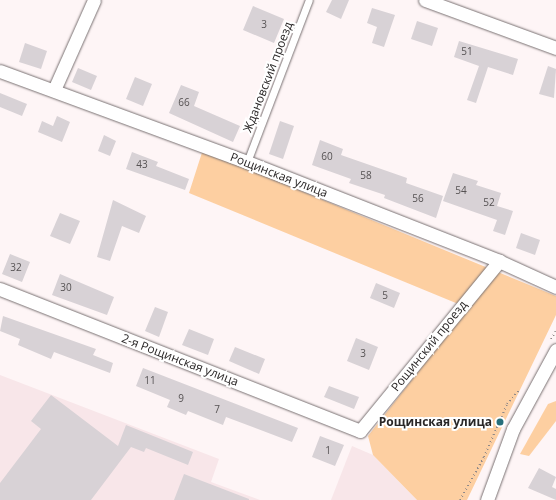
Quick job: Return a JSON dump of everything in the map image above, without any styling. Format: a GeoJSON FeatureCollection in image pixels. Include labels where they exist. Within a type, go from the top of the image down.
{"type":"FeatureCollection","features":[{"type":"Feature","properties":{"kind":"street"},"geometry":{"type":"LineString","coordinates":[[54,90],[94,0]]}},
{"type":"Feature","properties":{"kind":"street"},"geometry":{"type":"LineString","coordinates":[[425,0],[556,48]]}},
{"type":"Feature","properties":{"kind":"street","name":"Рощинская улица"},"geometry":{"type":"LineString","coordinates":[[0,71],[247,162],[499,261],[556,287]]}},
{"type":"Feature","properties":{"kind":"street","name":"Рощинский проезд"},"geometry":{"type":"LineString","coordinates":[[360,431],[499,261]]}},
{"type":"Feature","properties":{"kind":"street","name":"2-я Рощинская улица"},"geometry":{"type":"LineString","coordinates":[[0,289],[360,431]]}},
{"type":"Feature","properties":{"kind":"street"},"geometry":{"type":"LineString","coordinates":[[487,500],[513,429],[556,350]]}},
{"type":"Feature","properties":{"kind":"lane","name":"Ждановский проезд"},"geometry":{"type":"LineString","coordinates":[[247,162],[309,0]]}},
{"type":"Feature","properties":{"kind":"shaded area"},"geometry":{"type":"Polygon","coordinates":[[[206,140],[204,151],[556,296],[556,315],[467,500],[417,500],[373,455],[368,436],[468,308],[189,193],[206,140]]]}},
{"type":"Feature","properties":{"kind":"shaded area"},"geometry":{"type":"Polygon","coordinates":[[[0,375],[219,459],[211,482],[260,500],[0,500],[0,375]]]}},
{"type":"Feature","properties":{"kind":"shaded area"},"geometry":{"type":"Polygon","coordinates":[[[556,401],[556,421],[529,456],[520,454],[548,404],[556,401]]]}},
{"type":"Feature","properties":{"kind":"shaded area"},"geometry":{"type":"Polygon","coordinates":[[[352,446],[373,455],[417,500],[331,500],[352,446]]]}},
{"type":"Feature","properties":{"kind":"building"},"geometry":{"type":"Polygon","coordinates":[[[332,0],[349,0],[341,19],[326,12],[332,0]]]}},
{"type":"Feature","properties":{"kind":"building"},"geometry":{"type":"Polygon","coordinates":[[[253,6],[284,19],[274,43],[243,30],[253,6]]]}},
{"type":"Feature","properties":{"kind":"building"},"geometry":{"type":"Polygon","coordinates":[[[372,8],[395,15],[384,47],[372,43],[377,27],[367,23],[372,8]]]}},
{"type":"Feature","properties":{"kind":"building"},"geometry":{"type":"Polygon","coordinates":[[[417,21],[438,28],[432,46],[411,39],[417,21]]]}},
{"type":"Feature","properties":{"kind":"building"},"geometry":{"type":"Polygon","coordinates":[[[459,41],[518,59],[513,75],[488,67],[476,103],[467,100],[479,66],[454,57],[459,41]]]}},
{"type":"Feature","properties":{"kind":"building"},"geometry":{"type":"Polygon","coordinates":[[[25,43],[47,51],[41,69],[19,62],[25,43]]]}},
{"type":"Feature","properties":{"kind":"building"},"geometry":{"type":"Polygon","coordinates":[[[548,66],[556,69],[554,98],[539,94],[548,66]]]}},
{"type":"Feature","properties":{"kind":"building"},"geometry":{"type":"Polygon","coordinates":[[[78,68],[97,76],[91,90],[72,82],[78,68]]]}},
{"type":"Feature","properties":{"kind":"building"},"geometry":{"type":"Polygon","coordinates":[[[135,77],[152,84],[143,106],[126,99],[135,77]]]}},
{"type":"Feature","properties":{"kind":"building"},"geometry":{"type":"Polygon","coordinates":[[[181,85],[199,92],[194,106],[240,126],[233,142],[169,113],[181,85]]]}},
{"type":"Feature","properties":{"kind":"building"},"geometry":{"type":"Polygon","coordinates":[[[0,93],[27,104],[22,116],[0,107],[0,93]]]}},
{"type":"Feature","properties":{"kind":"building"},"geometry":{"type":"Polygon","coordinates":[[[57,116],[70,122],[62,142],[38,132],[42,121],[53,126],[57,116]]]}},
{"type":"Feature","properties":{"kind":"building"},"geometry":{"type":"Polygon","coordinates":[[[280,121],[294,126],[283,159],[269,154],[280,121]]]}},
{"type":"Feature","properties":{"kind":"building"},"geometry":{"type":"Polygon","coordinates":[[[104,135],[116,141],[110,156],[98,151],[104,135]]]}},
{"type":"Feature","properties":{"kind":"building"},"geometry":{"type":"Polygon","coordinates":[[[320,140],[343,149],[341,155],[407,178],[406,183],[443,196],[436,218],[384,198],[385,195],[349,183],[351,179],[312,165],[320,140]]]}},
{"type":"Feature","properties":{"kind":"building"},"geometry":{"type":"Polygon","coordinates":[[[132,152],[158,162],[156,166],[189,179],[185,190],[126,169],[132,152]]]}},
{"type":"Feature","properties":{"kind":"building"},"geometry":{"type":"Polygon","coordinates":[[[453,173],[478,181],[476,185],[501,193],[497,206],[513,211],[505,235],[493,231],[497,220],[443,201],[453,173]]]}},
{"type":"Feature","properties":{"kind":"building"},"geometry":{"type":"Polygon","coordinates":[[[113,200],[146,216],[139,233],[122,226],[110,261],[97,257],[113,200]]]}},
{"type":"Feature","properties":{"kind":"building"},"geometry":{"type":"Polygon","coordinates":[[[60,213],[80,221],[70,244],[50,236],[60,213]]]}},
{"type":"Feature","properties":{"kind":"building"},"geometry":{"type":"Polygon","coordinates":[[[521,233],[540,240],[535,255],[516,248],[521,233]]]}},
{"type":"Feature","properties":{"kind":"building"},"geometry":{"type":"Polygon","coordinates":[[[10,254],[30,262],[22,282],[2,274],[10,254]]]}},
{"type":"Feature","properties":{"kind":"building"},"geometry":{"type":"Polygon","coordinates":[[[60,274],[114,297],[107,315],[52,295],[60,274]]]}},
{"type":"Feature","properties":{"kind":"building"},"geometry":{"type":"Polygon","coordinates":[[[376,283],[400,293],[394,308],[370,298],[376,283]]]}},
{"type":"Feature","properties":{"kind":"building"},"geometry":{"type":"Polygon","coordinates":[[[155,307],[168,312],[159,337],[145,331],[155,307]]]}},
{"type":"Feature","properties":{"kind":"building"},"geometry":{"type":"Polygon","coordinates":[[[3,316],[96,349],[93,355],[113,363],[110,373],[54,352],[51,359],[18,345],[20,339],[0,331],[3,316]]]}},
{"type":"Feature","properties":{"kind":"building"},"geometry":{"type":"Polygon","coordinates":[[[189,329],[214,339],[208,355],[182,345],[189,329]]]}},
{"type":"Feature","properties":{"kind":"building"},"geometry":{"type":"Polygon","coordinates":[[[356,338],[378,347],[369,370],[347,361],[356,338]]]}},
{"type":"Feature","properties":{"kind":"building"},"geometry":{"type":"Polygon","coordinates":[[[235,347],[265,359],[259,374],[229,361],[235,347]]]}},
{"type":"Feature","properties":{"kind":"building"},"geometry":{"type":"Polygon","coordinates":[[[143,368],[298,428],[292,442],[226,417],[223,425],[188,411],[186,415],[167,407],[170,400],[136,386],[143,368]]]}},
{"type":"Feature","properties":{"kind":"building"},"geometry":{"type":"Polygon","coordinates":[[[329,386],[359,397],[354,409],[324,397],[329,386]]]}},
{"type":"Feature","properties":{"kind":"building"},"geometry":{"type":"Polygon","coordinates":[[[51,395],[118,446],[126,425],[193,452],[188,465],[146,448],[144,452],[131,447],[91,500],[0,500],[0,483],[41,429],[31,421],[51,395]]]}},
{"type":"Feature","properties":{"kind":"building"},"geometry":{"type":"Polygon","coordinates":[[[320,436],[344,445],[335,466],[312,457],[320,436]]]}},
{"type":"Feature","properties":{"kind":"building"},"geometry":{"type":"Polygon","coordinates":[[[539,468],[556,477],[552,487],[556,489],[556,500],[528,488],[539,468]]]}},
{"type":"Feature","properties":{"kind":"building"},"geometry":{"type":"Polygon","coordinates":[[[184,474],[249,499],[249,500],[174,500],[184,474]]]}},
{"type":"Feature","properties":{"kind":"place","name":"Рощинская улица"},"geometry":{"type":"Point","coordinates":[500,422]}}]}
